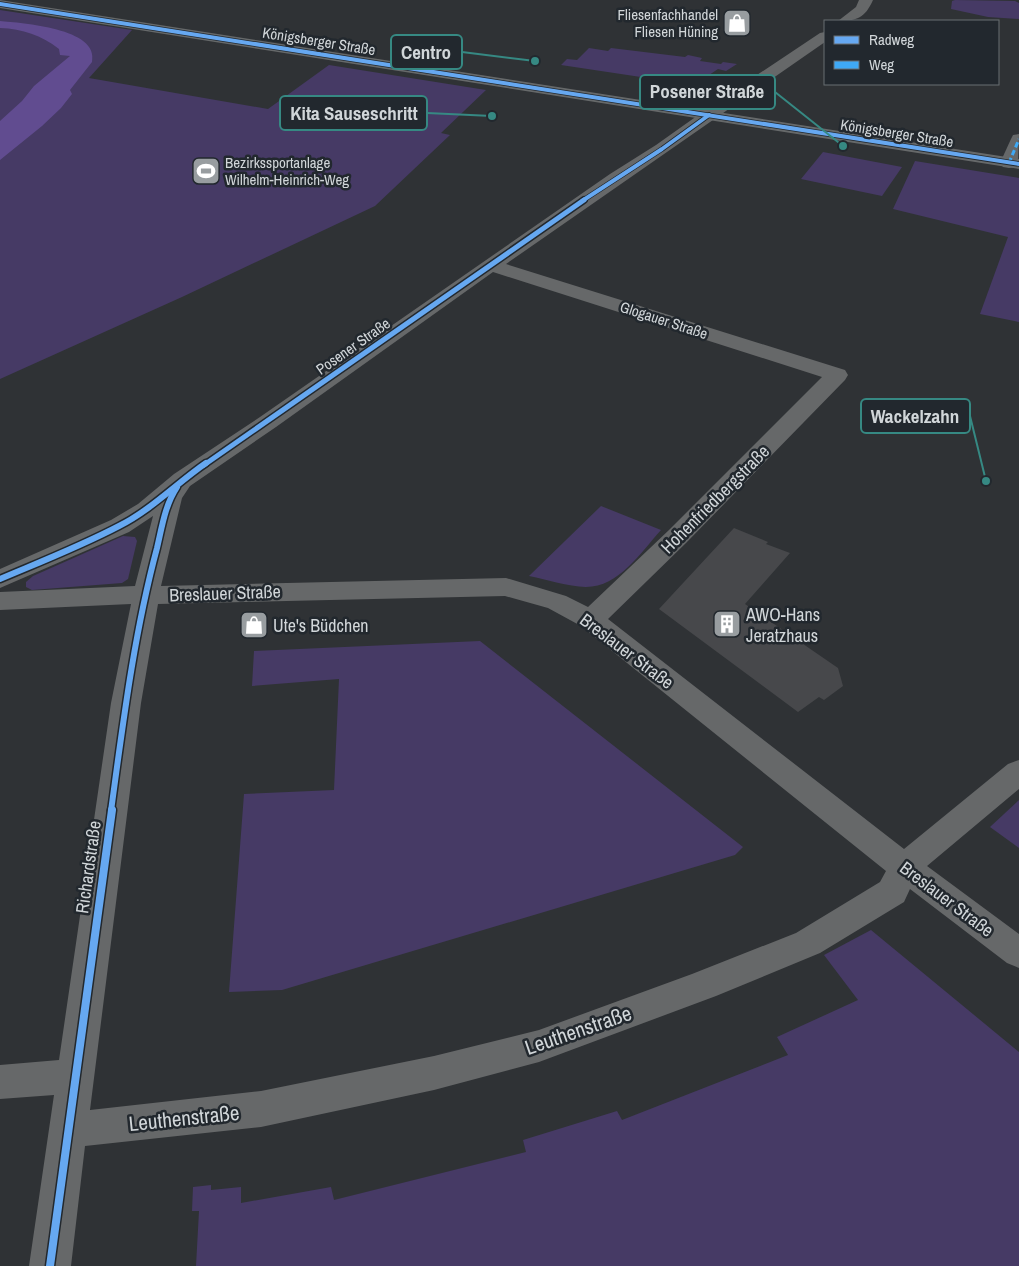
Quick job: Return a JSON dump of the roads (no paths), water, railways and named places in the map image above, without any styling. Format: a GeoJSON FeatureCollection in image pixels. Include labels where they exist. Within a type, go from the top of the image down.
{"type":"FeatureCollection","features":[{"type":"Feature","properties":{"kind":"main road","name":"Königsberger Straße"},"geometry":{"type":"LineString","coordinates":[[0,4],[1014,163]]}},
{"type":"Feature","properties":{"kind":"street"},"geometry":{"type":"LineString","coordinates":[[846,20],[862,9],[866,0]]}},
{"type":"Feature","properties":{"kind":"street","name":"Posener Straße"},"geometry":{"type":"LineString","coordinates":[[0,579],[120,526],[147,509],[183,479],[268,422],[616,178],[662,149],[824,37]]}},
{"type":"Feature","properties":{"kind":"street"},"geometry":{"type":"LineString","coordinates":[[1014,163],[1019,139]]}},
{"type":"Feature","properties":{"kind":"street","name":"Glogauer Straße"},"geometry":{"type":"LineString","coordinates":[[490,265],[837,375]]}},
{"type":"Feature","properties":{"kind":"street","name":"Hohenfriedbergstraße"},"geometry":{"type":"LineString","coordinates":[[592,620],[837,375]]}},
{"type":"Feature","properties":{"kind":"street","name":"Richardstraße"},"geometry":{"type":"LineString","coordinates":[[50,1266],[126,703],[146,596],[170,498],[183,479]]}},
{"type":"Feature","properties":{"kind":"street","name":"Breslauer Straße"},"geometry":{"type":"LineString","coordinates":[[0,601],[102,596],[506,587],[558,602],[592,620],[904,867],[1019,953]]}},
{"type":"Feature","properties":{"kind":"street","name":"Leuthenstraße"},"geometry":{"type":"LineString","coordinates":[[69,1130],[261,1109],[434,1073],[538,1046],[704,985],[808,943],[892,892],[904,867],[1019,772]]}},
{"type":"Feature","properties":{"kind":"street"},"geometry":{"type":"LineString","coordinates":[[0,1082],[75,1076]]}},
{"type":"Feature","properties":{"kind":"place","name":"Fliesenfachhandel Fliesen Hüning"},"geometry":{"type":"Point","coordinates":[737,23]}},
{"type":"Feature","properties":{"kind":"place","name":"Centro"},"geometry":{"type":"Point","coordinates":[535,61]}},
{"type":"Feature","properties":{"kind":"place","name":"Kita Sauseschritt"},"geometry":{"type":"Point","coordinates":[492,116]}},
{"type":"Feature","properties":{"kind":"place","name":"Posener Straße"},"geometry":{"type":"Point","coordinates":[843,146]}},
{"type":"Feature","properties":{"kind":"place","name":"Bezirkssportanlage Wilhelm-Heinrich-Weg"},"geometry":{"type":"Point","coordinates":[206,171]}},
{"type":"Feature","properties":{"kind":"place","name":"Wackelzahn"},"geometry":{"type":"Point","coordinates":[986,481]}},
{"type":"Feature","properties":{"kind":"place","name":"AWO-Hans Jeratzhaus"},"geometry":{"type":"Point","coordinates":[727,624]}},
{"type":"Feature","properties":{"kind":"place","name":"Ute's Büdchen"},"geometry":{"type":"Point","coordinates":[254,625]}}]}
